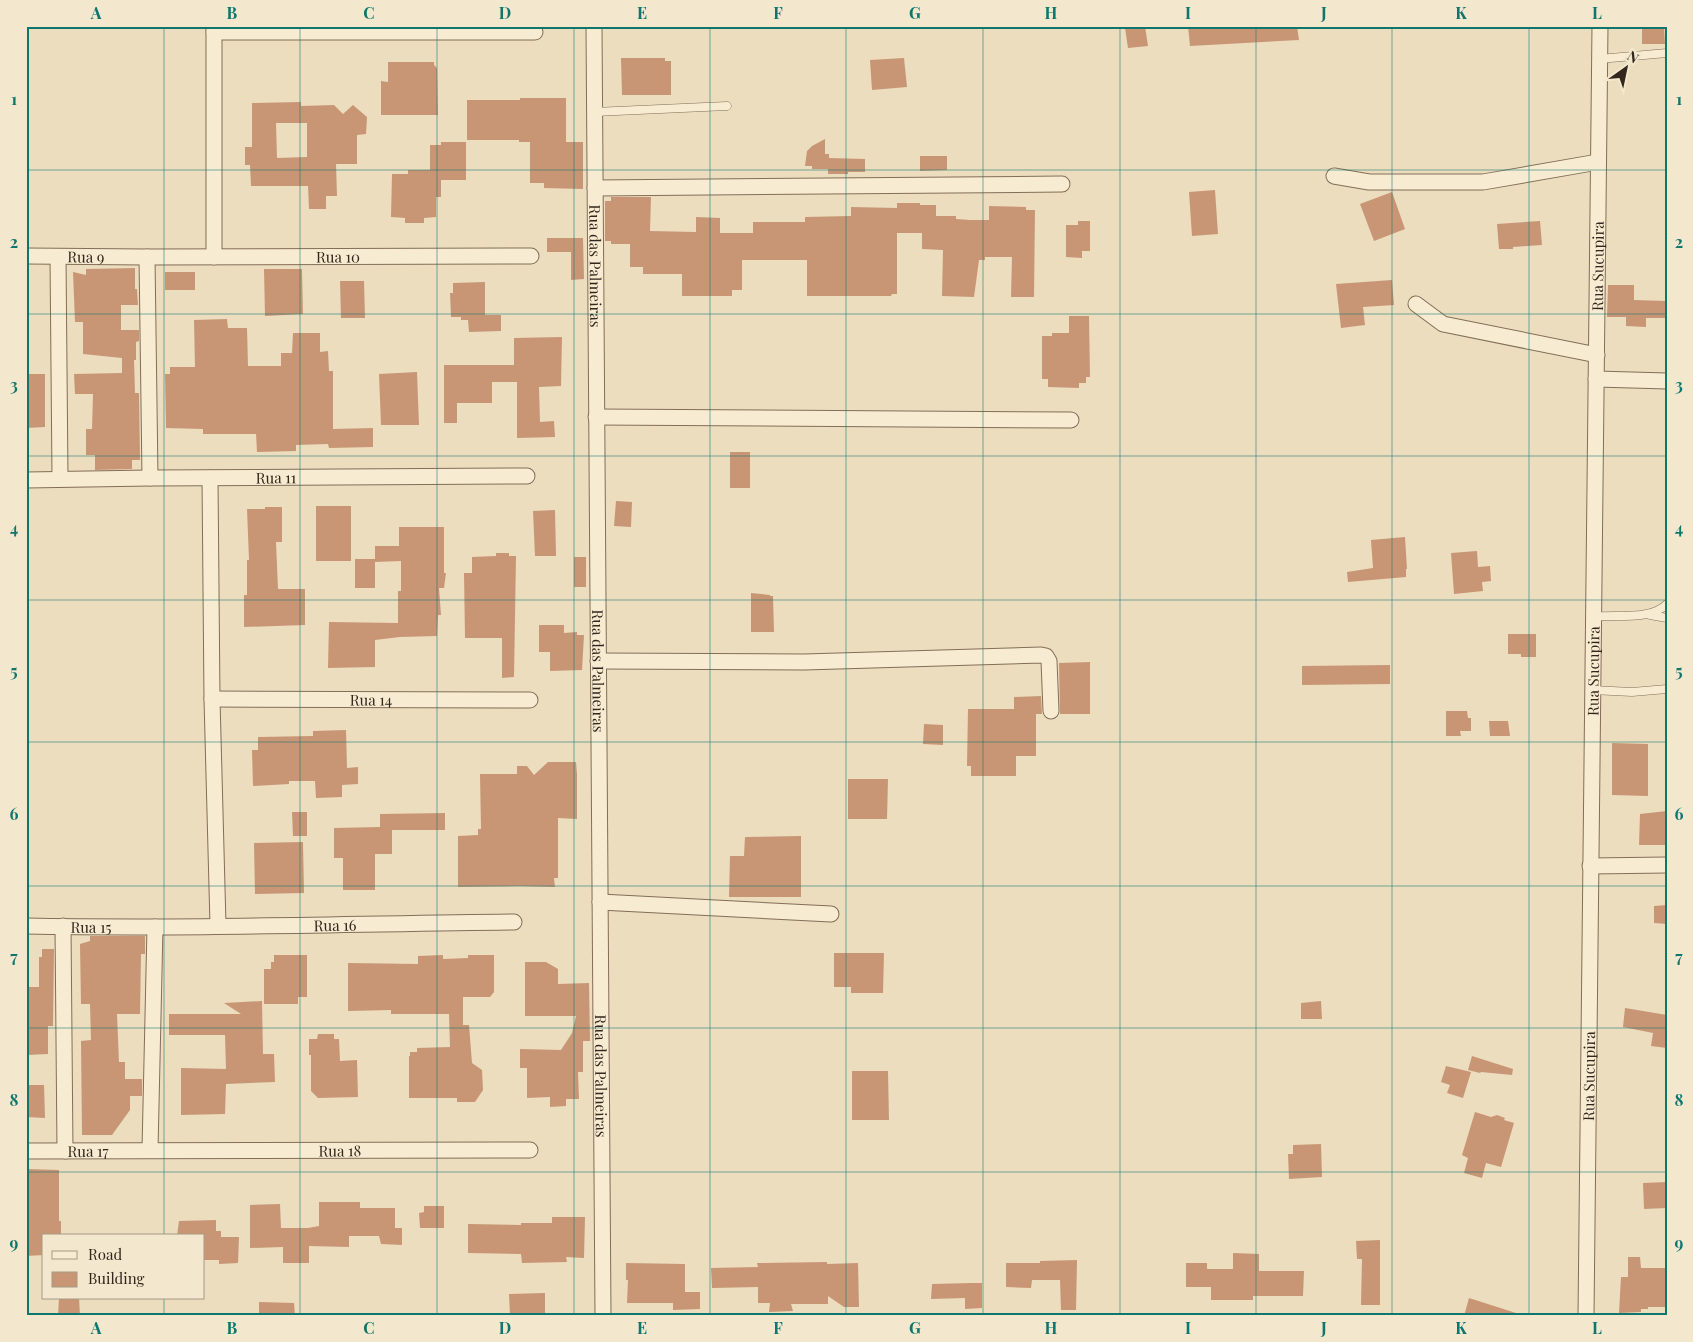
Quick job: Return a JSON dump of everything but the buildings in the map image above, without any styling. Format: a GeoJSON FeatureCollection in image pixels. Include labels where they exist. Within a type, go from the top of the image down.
{"type":"FeatureCollection","features":[{"type":"Feature","properties":{"kind":"street","name":"Rua das Palmeiras"},"geometry":{"type":"LineString","coordinates":[[594,26],[603,1316]]}},
{"type":"Feature","properties":{"kind":"street","name":"Rua Sucupira"},"geometry":{"type":"LineString","coordinates":[[1586,1316],[1600,26]]}},
{"type":"Feature","properties":{"kind":"street"},"geometry":{"type":"LineString","coordinates":[[214,257],[214,29],[535,32]]}},
{"type":"Feature","properties":{"kind":"street"},"geometry":{"type":"LineString","coordinates":[[1334,176],[1381,182],[1483,182],[1598,162]]}},
{"type":"Feature","properties":{"kind":"street"},"geometry":{"type":"LineString","coordinates":[[595,188],[1062,184]]}},
{"type":"Feature","properties":{"kind":"street","name":"Rua 9"},"geometry":{"type":"LineString","coordinates":[[26,256],[147,257]]}},
{"type":"Feature","properties":{"kind":"street","name":"Rua 10"},"geometry":{"type":"LineString","coordinates":[[147,257],[531,256]]}},
{"type":"Feature","properties":{"kind":"street"},"geometry":{"type":"LineString","coordinates":[[58,257],[60,479]]}},
{"type":"Feature","properties":{"kind":"street"},"geometry":{"type":"LineString","coordinates":[[147,257],[150,478]]}},
{"type":"Feature","properties":{"kind":"street"},"geometry":{"type":"LineString","coordinates":[[1416,304],[1443,324],[1596,355]]}},
{"type":"Feature","properties":{"kind":"street"},"geometry":{"type":"LineString","coordinates":[[1596,379],[1667,381]]}},
{"type":"Feature","properties":{"kind":"street"},"geometry":{"type":"LineString","coordinates":[[596,417],[1072,420]]}},
{"type":"Feature","properties":{"kind":"street","name":"Rua 11"},"geometry":{"type":"LineString","coordinates":[[26,480],[527,476]]}},
{"type":"Feature","properties":{"kind":"street"},"geometry":{"type":"LineString","coordinates":[[210,478],[212,699],[218,925]]}},
{"type":"Feature","properties":{"kind":"street"},"geometry":{"type":"LineString","coordinates":[[598,661],[804,662],[1041,654],[1046,656],[1049,661],[1051,711]]}},
{"type":"Feature","properties":{"kind":"street","name":"Rua 14"},"geometry":{"type":"LineString","coordinates":[[212,699],[530,700]]}},
{"type":"Feature","properties":{"kind":"street"},"geometry":{"type":"LineString","coordinates":[[1590,866],[1667,865]]}},
{"type":"Feature","properties":{"kind":"street"},"geometry":{"type":"LineString","coordinates":[[600,902],[832,914]]}},
{"type":"Feature","properties":{"kind":"street","name":"Rua 16"},"geometry":{"type":"LineString","coordinates":[[155,927],[514,922]]}},
{"type":"Feature","properties":{"kind":"street","name":"Rua 15"},"geometry":{"type":"LineString","coordinates":[[26,926],[155,927]]}},
{"type":"Feature","properties":{"kind":"street"},"geometry":{"type":"LineString","coordinates":[[63,926],[65,1151]]}},
{"type":"Feature","properties":{"kind":"street"},"geometry":{"type":"LineString","coordinates":[[150,1150],[155,927]]}},
{"type":"Feature","properties":{"kind":"street","name":"Rua 17"},"geometry":{"type":"LineString","coordinates":[[26,1151],[150,1150]]}},
{"type":"Feature","properties":{"kind":"street","name":"Rua 18"},"geometry":{"type":"LineString","coordinates":[[150,1150],[530,1150]]}},
{"type":"Feature","properties":{"kind":"lane"},"geometry":{"type":"LineString","coordinates":[[1600,59],[1667,53]]}},
{"type":"Feature","properties":{"kind":"lane"},"geometry":{"type":"LineString","coordinates":[[594,112],[727,106]]}},
{"type":"Feature","properties":{"kind":"lane"},"geometry":{"type":"LineString","coordinates":[[1648,615],[1660,611],[1667,604]]}},
{"type":"Feature","properties":{"kind":"lane"},"geometry":{"type":"LineString","coordinates":[[1593,617],[1648,615],[1667,618]]}},
{"type":"Feature","properties":{"kind":"lane"},"geometry":{"type":"LineString","coordinates":[[1592,690],[1632,692],[1667,689]]}}]}
